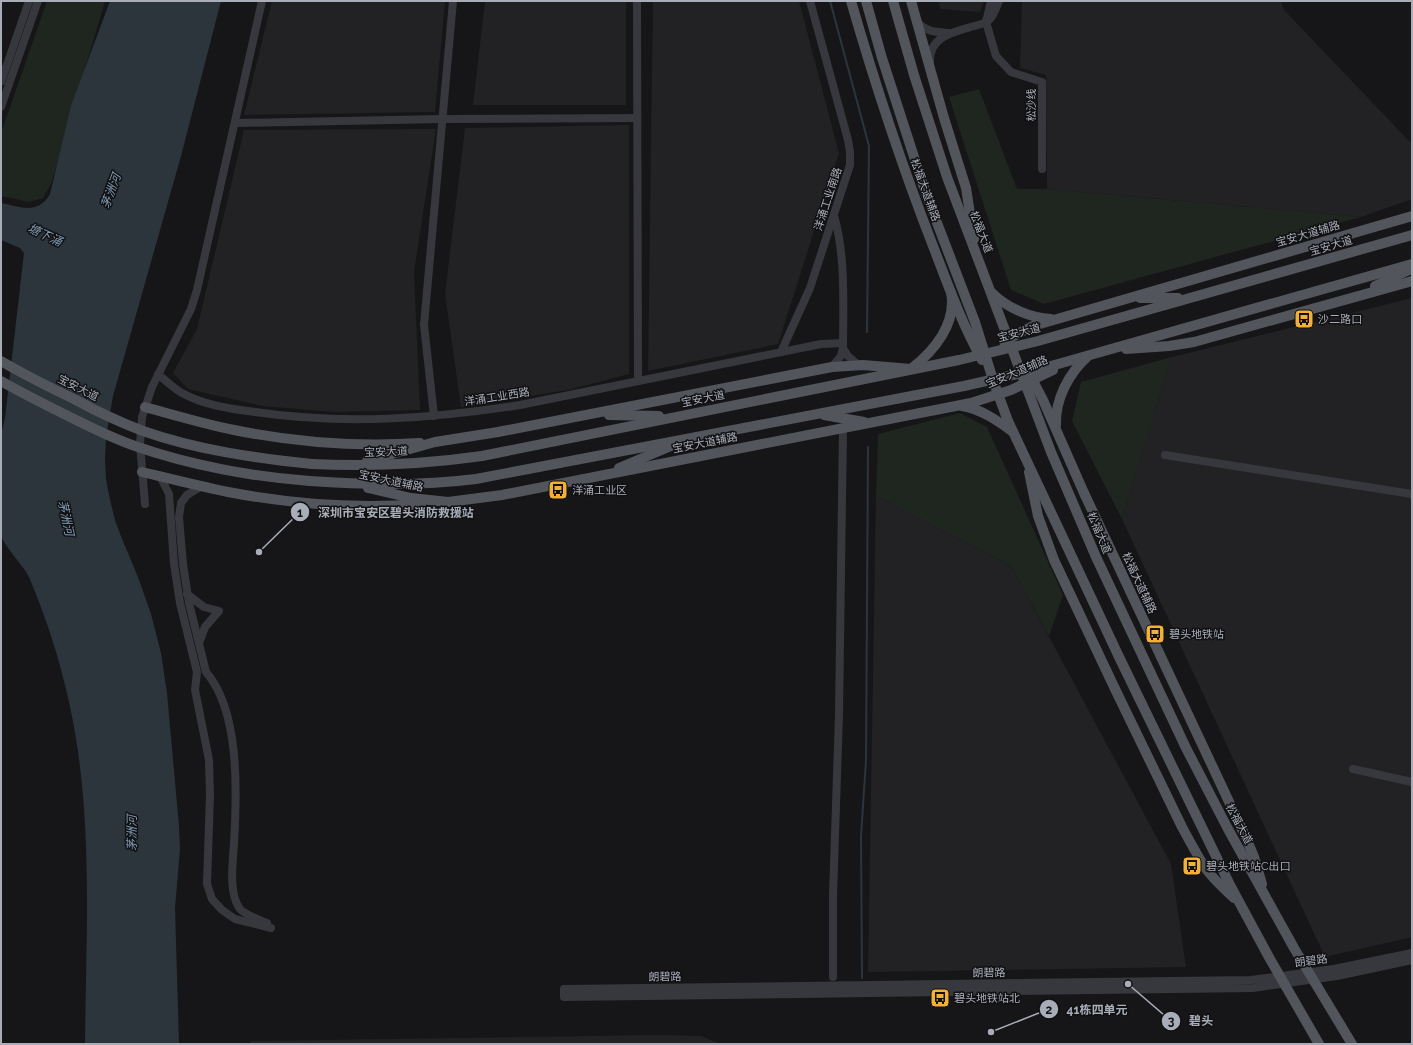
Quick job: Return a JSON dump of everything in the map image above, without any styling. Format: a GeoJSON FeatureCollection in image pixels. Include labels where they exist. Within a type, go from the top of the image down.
{"type":"FeatureCollection","features":[{"type":"Feature","properties":{"kind":"main road","name":"松福大道辅路"},"geometry":{"type":"LineString","coordinates":[[851,1],[882,105],[918,206],[967,333],[982,354],[993,380]]}},
{"type":"Feature","properties":{"kind":"main road"},"geometry":{"type":"LineString","coordinates":[[866,1],[882,58],[926,194],[975,322],[982,354]]}},
{"type":"Feature","properties":{"kind":"main road","name":"松福大道"},"geometry":{"type":"LineString","coordinates":[[893,1],[929,124],[947,177],[1010,343],[1027,378],[1051,452],[1096,557],[1186,748],[1228,829],[1266,898],[1352,1044]]}},
{"type":"Feature","properties":{"kind":"main road"},"geometry":{"type":"LineString","coordinates":[[911,1],[966,188],[972,216],[976,253]]}},
{"type":"Feature","properties":{"kind":"main road"},"geometry":{"type":"LineString","coordinates":[[914,156],[918,206]]}},
{"type":"Feature","properties":{"kind":"main road","name":"宝安大道辅路"},"geometry":{"type":"LineString","coordinates":[[982,354],[1010,343],[1021,332],[1033,326],[1412,216]]}},
{"type":"Feature","properties":{"kind":"main road","name":"宝安大道"},"geometry":{"type":"LineString","coordinates":[[1010,343],[1190,298],[1412,235]]}},
{"type":"Feature","properties":{"kind":"main road"},"geometry":{"type":"LineString","coordinates":[[1,381],[85,424],[140,448],[233,471],[275,478],[335,483],[410,485],[460,481],[509,473],[993,380],[1027,378],[1072,360],[1412,264]]}},
{"type":"Feature","properties":{"kind":"main road"},"geometry":{"type":"LineString","coordinates":[[1351,297],[1412,268]]}},
{"type":"Feature","properties":{"kind":"main road"},"geometry":{"type":"LineString","coordinates":[[1110,350],[1154,348],[1194,342],[1412,281]]}},
{"type":"Feature","properties":{"kind":"main road"},"geometry":{"type":"LineString","coordinates":[[990,290],[1008,305],[1027,314],[1047,319],[1061,318]]}},
{"type":"Feature","properties":{"kind":"main road"},"geometry":{"type":"LineString","coordinates":[[911,370],[931,350],[945,329],[950,314],[951,292]]}},
{"type":"Feature","properties":{"kind":"main road"},"geometry":{"type":"LineString","coordinates":[[1130,297],[1190,298]]}},
{"type":"Feature","properties":{"kind":"main road","name":"宝安大道"},"geometry":{"type":"LineString","coordinates":[[1,361],[107,416],[150,433],[187,444],[276,460],[312,464],[396,465],[499,453],[911,370],[982,354]]}},
{"type":"Feature","properties":{"kind":"main road"},"geometry":{"type":"LineString","coordinates":[[1056,429],[1057,407],[1064,388],[1078,367],[1089,356]]}},
{"type":"Feature","properties":{"kind":"main road","name":"宝安大道辅路"},"geometry":{"type":"LineString","coordinates":[[348,465],[382,458],[447,440],[498,432],[832,367],[874,365],[911,370]]}},
{"type":"Feature","properties":{"kind":"main road","name":"松福大道辅路"},"geometry":{"type":"LineString","coordinates":[[1027,378],[1056,429],[1084,493],[1247,840],[1260,874],[1266,898]]}},
{"type":"Feature","properties":{"kind":"main road","name":"宝安大道辅路"},"geometry":{"type":"LineString","coordinates":[[335,483],[362,487],[411,498],[448,502],[502,495],[958,406],[998,395],[1027,378]]}},
{"type":"Feature","properties":{"kind":"main road"},"geometry":{"type":"LineString","coordinates":[[993,380],[1015,434],[1120,659],[1240,904],[1319,1044]]}},
{"type":"Feature","properties":{"kind":"main road"},"geometry":{"type":"LineString","coordinates":[[958,406],[967,407],[982,412],[1015,434]]}},
{"type":"Feature","properties":{"kind":"main road"},"geometry":{"type":"LineString","coordinates":[[145,407],[234,430],[302,440],[380,444],[447,440]]}},
{"type":"Feature","properties":{"kind":"main road"},"geometry":{"type":"LineString","coordinates":[[585,415],[664,416],[689,414]]}},
{"type":"Feature","properties":{"kind":"main road"},"geometry":{"type":"LineString","coordinates":[[810,415],[822,415],[874,422]]}},
{"type":"Feature","properties":{"kind":"main road"},"geometry":{"type":"LineString","coordinates":[[591,478],[696,437]]}},
{"type":"Feature","properties":{"kind":"main road"},"geometry":{"type":"LineString","coordinates":[[1026,458],[1038,516],[1054,560],[1116,691],[1193,848],[1205,867],[1220,885],[1240,904]]}},
{"type":"Feature","properties":{"kind":"main road"},"geometry":{"type":"LineString","coordinates":[[142,472],[227,492],[271,499],[338,506],[392,506],[448,502]]}},
{"type":"Feature","properties":{"kind":"main road"},"geometry":{"type":"LineString","coordinates":[[1084,493],[1096,557]]}},
{"type":"Feature","properties":{"kind":"street"},"geometry":{"type":"LineString","coordinates":[[1,82],[29,1]]}},
{"type":"Feature","properties":{"kind":"street"},"geometry":{"type":"LineString","coordinates":[[1,107],[38,1]]}},
{"type":"Feature","properties":{"kind":"street"},"geometry":{"type":"LineString","coordinates":[[145,504],[140,435],[145,407],[158,374],[191,309],[197,290],[262,1]]}},
{"type":"Feature","properties":{"kind":"street"},"geometry":{"type":"LineString","coordinates":[[434,416],[424,325],[453,1]]}},
{"type":"Feature","properties":{"kind":"street"},"geometry":{"type":"LineString","coordinates":[[637,1],[638,381]]}},
{"type":"Feature","properties":{"kind":"street","name":"洋涌工业南路"},"geometry":{"type":"LineString","coordinates":[[781,352],[810,288],[849,171],[850,152],[848,140],[810,1]]}},
{"type":"Feature","properties":{"kind":"street"},"geometry":{"type":"LineString","coordinates":[[986,22],[991,1]]}},
{"type":"Feature","properties":{"kind":"street"},"geometry":{"type":"LineString","coordinates":[[930,69],[930,53],[932,48],[942,38],[949,33],[986,22],[994,14],[999,1]]}},
{"type":"Feature","properties":{"kind":"street"},"geometry":{"type":"LineString","coordinates":[[916,20],[928,30],[949,33]]}},
{"type":"Feature","properties":{"kind":"street","name":"松沙线"},"geometry":{"type":"LineString","coordinates":[[986,22],[996,56],[1011,72],[1042,82],[1042,169]]}},
{"type":"Feature","properties":{"kind":"street"},"geometry":{"type":"LineString","coordinates":[[235,123],[442,119],[637,118]]}},
{"type":"Feature","properties":{"kind":"street"},"geometry":{"type":"LineString","coordinates":[[832,367],[841,356],[843,345],[842,254],[839,233],[834,216]]}},
{"type":"Feature","properties":{"kind":"street","name":"洋涌工业西路"},"geometry":{"type":"LineString","coordinates":[[158,374],[176,390],[190,398],[252,412],[337,420],[413,418],[520,405],[821,344],[843,345]]}},
{"type":"Feature","properties":{"kind":"street"},"geometry":{"type":"LineString","coordinates":[[843,345],[848,356],[858,365]]}},
{"type":"Feature","properties":{"kind":"street"},"geometry":{"type":"LineString","coordinates":[[833,977],[833,895],[839,715],[843,428]]}},
{"type":"Feature","properties":{"kind":"street"},"geometry":{"type":"LineString","coordinates":[[1165,455],[1412,494]]}},
{"type":"Feature","properties":{"kind":"street"},"geometry":{"type":"LineString","coordinates":[[160,476],[169,494],[174,564],[180,603],[196,672],[195,690],[202,720],[208,760],[210,795],[207,884],[212,899],[222,910],[234,919],[271,926],[251,917],[240,909],[235,898],[232,884],[236,770],[230,727],[221,698],[213,680],[206,672],[188,594],[183,564],[179,517],[181,503],[187,495],[202,486]]}},
{"type":"Feature","properties":{"kind":"street"},"geometry":{"type":"LineString","coordinates":[[188,594],[204,607],[220,611],[205,627],[199,643]]}},
{"type":"Feature","properties":{"kind":"street"},"geometry":{"type":"LineString","coordinates":[[1353,769],[1412,782]]}},
{"type":"Feature","properties":{"kind":"street","name":"朗碧路"},"geometry":{"type":"LineString","coordinates":[[1311,976],[1334,969],[1412,953]]}},
{"type":"Feature","properties":{"kind":"street","name":"朗碧路"},"geometry":{"type":"LineString","coordinates":[[564,993],[1282,980],[1311,976],[1338,976],[1412,960]]}},
{"type":"Feature","properties":{"kind":"shaded area"},"geometry":{"type":"Polygon","coordinates":[[[47,1],[105,1],[51,184],[43,198],[29,202],[1,196],[1,133],[47,1]]]}},
{"type":"Feature","properties":{"kind":"shaded area"},"geometry":{"type":"Polygon","coordinates":[[[272,1],[445,1],[435,112],[244,115],[272,1]]]}},
{"type":"Feature","properties":{"kind":"shaded area"},"geometry":{"type":"Polygon","coordinates":[[[485,1],[626,1],[626,105],[473,105],[485,1]]]}},
{"type":"Feature","properties":{"kind":"shaded area"},"geometry":{"type":"Polygon","coordinates":[[[653,1],[799,1],[839,153],[778,344],[648,371],[653,1]]]}},
{"type":"Feature","properties":{"kind":"shaded area"},"geometry":{"type":"Polygon","coordinates":[[[939,1],[984,1],[980,12],[940,9],[939,1]]]}},
{"type":"Feature","properties":{"kind":"shaded area"},"geometry":{"type":"Polygon","coordinates":[[[1022,1],[1281,1],[1284,10],[1412,144],[1412,199],[1361,217],[1047,189],[1046,75],[1020,68],[1022,1]]]}},
{"type":"Feature","properties":{"kind":"shaded area"},"geometry":{"type":"Polygon","coordinates":[[[979,89],[1017,189],[1047,189],[1361,217],[1044,304],[1011,290],[949,97],[979,89]]]}},
{"type":"Feature","properties":{"kind":"shaded area"},"geometry":{"type":"Polygon","coordinates":[[[629,125],[629,374],[568,390],[461,407],[445,294],[465,128],[629,125]]]}},
{"type":"Feature","properties":{"kind":"shaded area"},"geometry":{"type":"Polygon","coordinates":[[[436,129],[414,272],[420,410],[333,412],[262,406],[188,389],[173,373],[197,329],[244,130],[436,129]]]}},
{"type":"Feature","properties":{"kind":"shaded area"},"geometry":{"type":"Polygon","coordinates":[[[1412,298],[1412,937],[1325,957],[1122,519],[1172,357],[1412,298]]]}},
{"type":"Feature","properties":{"kind":"shaded area"},"geometry":{"type":"Polygon","coordinates":[[[1172,357],[1122,519],[1072,421],[1081,382],[1172,357]]]}},
{"type":"Feature","properties":{"kind":"shaded area"},"geometry":{"type":"Polygon","coordinates":[[[960,413],[987,427],[1063,595],[1049,636],[1011,566],[876,496],[878,434],[960,413]]]}},
{"type":"Feature","properties":{"kind":"shaded area"},"geometry":{"type":"Polygon","coordinates":[[[876,496],[1011,566],[1171,864],[1186,967],[868,972],[876,496]]]}},
{"type":"Feature","properties":{"kind":"shaded area"},"geometry":{"type":"Polygon","coordinates":[[[658,1035],[701,1036],[721,1044],[250,1044],[250,1041],[658,1035]]]}},
{"type":"Feature","properties":{"kind":"water"},"geometry":{"type":"Polygon","coordinates":[[[110,1],[221,1],[181,156],[113,396],[106,437],[105,458],[106,479],[115,520],[151,614],[161,653],[167,693],[180,849],[175,908],[179,1044],[85,1044],[87,872],[82,787],[77,744],[69,702],[47,623],[29,577],[5,544],[1,535],[1,435],[5,418],[24,253],[20,248],[1,240],[1,203],[28,208],[34,207],[45,201],[50,194],[71,106],[110,1]]]}},
{"type":"Feature","properties":{"kind":"waterway"},"geometry":{"type":"LineString","coordinates":[[830,1],[869,146],[867,332]]}},
{"type":"Feature","properties":{"kind":"waterway"},"geometry":{"type":"LineString","coordinates":[[862,978],[861,836],[866,760],[868,447]]}},
{"type":"Feature","properties":{"kind":"place","name":"沙二路口"},"geometry":{"type":"Point","coordinates":[1304,319]}},
{"type":"Feature","properties":{"kind":"place","name":"洋涌工业区"},"geometry":{"type":"Point","coordinates":[558,490]}},
{"type":"Feature","properties":{"kind":"place","name":"深圳市宝安区碧头消防救援站"},"geometry":{"type":"Point","coordinates":[259,552]}},
{"type":"Feature","properties":{"kind":"place","name":"碧头地铁站"},"geometry":{"type":"Point","coordinates":[1155,634]}},
{"type":"Feature","properties":{"kind":"place","name":"碧头地铁站C出口"},"geometry":{"type":"Point","coordinates":[1192,866]}},
{"type":"Feature","properties":{"kind":"place","name":"碧头"},"geometry":{"type":"Point","coordinates":[1128,984]}},
{"type":"Feature","properties":{"kind":"place","name":"碧头地铁站北"},"geometry":{"type":"Point","coordinates":[940,998]}},
{"type":"Feature","properties":{"kind":"place","name":"41栋四单元"},"geometry":{"type":"Point","coordinates":[991,1032]}},
{"type":"Feature","properties":{"kind":"water label","name":"茅洲河"},"geometry":{"type":"Point","coordinates":[111,191]}},
{"type":"Feature","properties":{"kind":"water label","name":"塘下涌"},"geometry":{"type":"Point","coordinates":[45,235]}},
{"type":"Feature","properties":{"kind":"water label","name":"茅洲河"},"geometry":{"type":"Point","coordinates":[66,518]}},
{"type":"Feature","properties":{"kind":"water label","name":"茅洲河"},"geometry":{"type":"Point","coordinates":[132,833]}}]}
